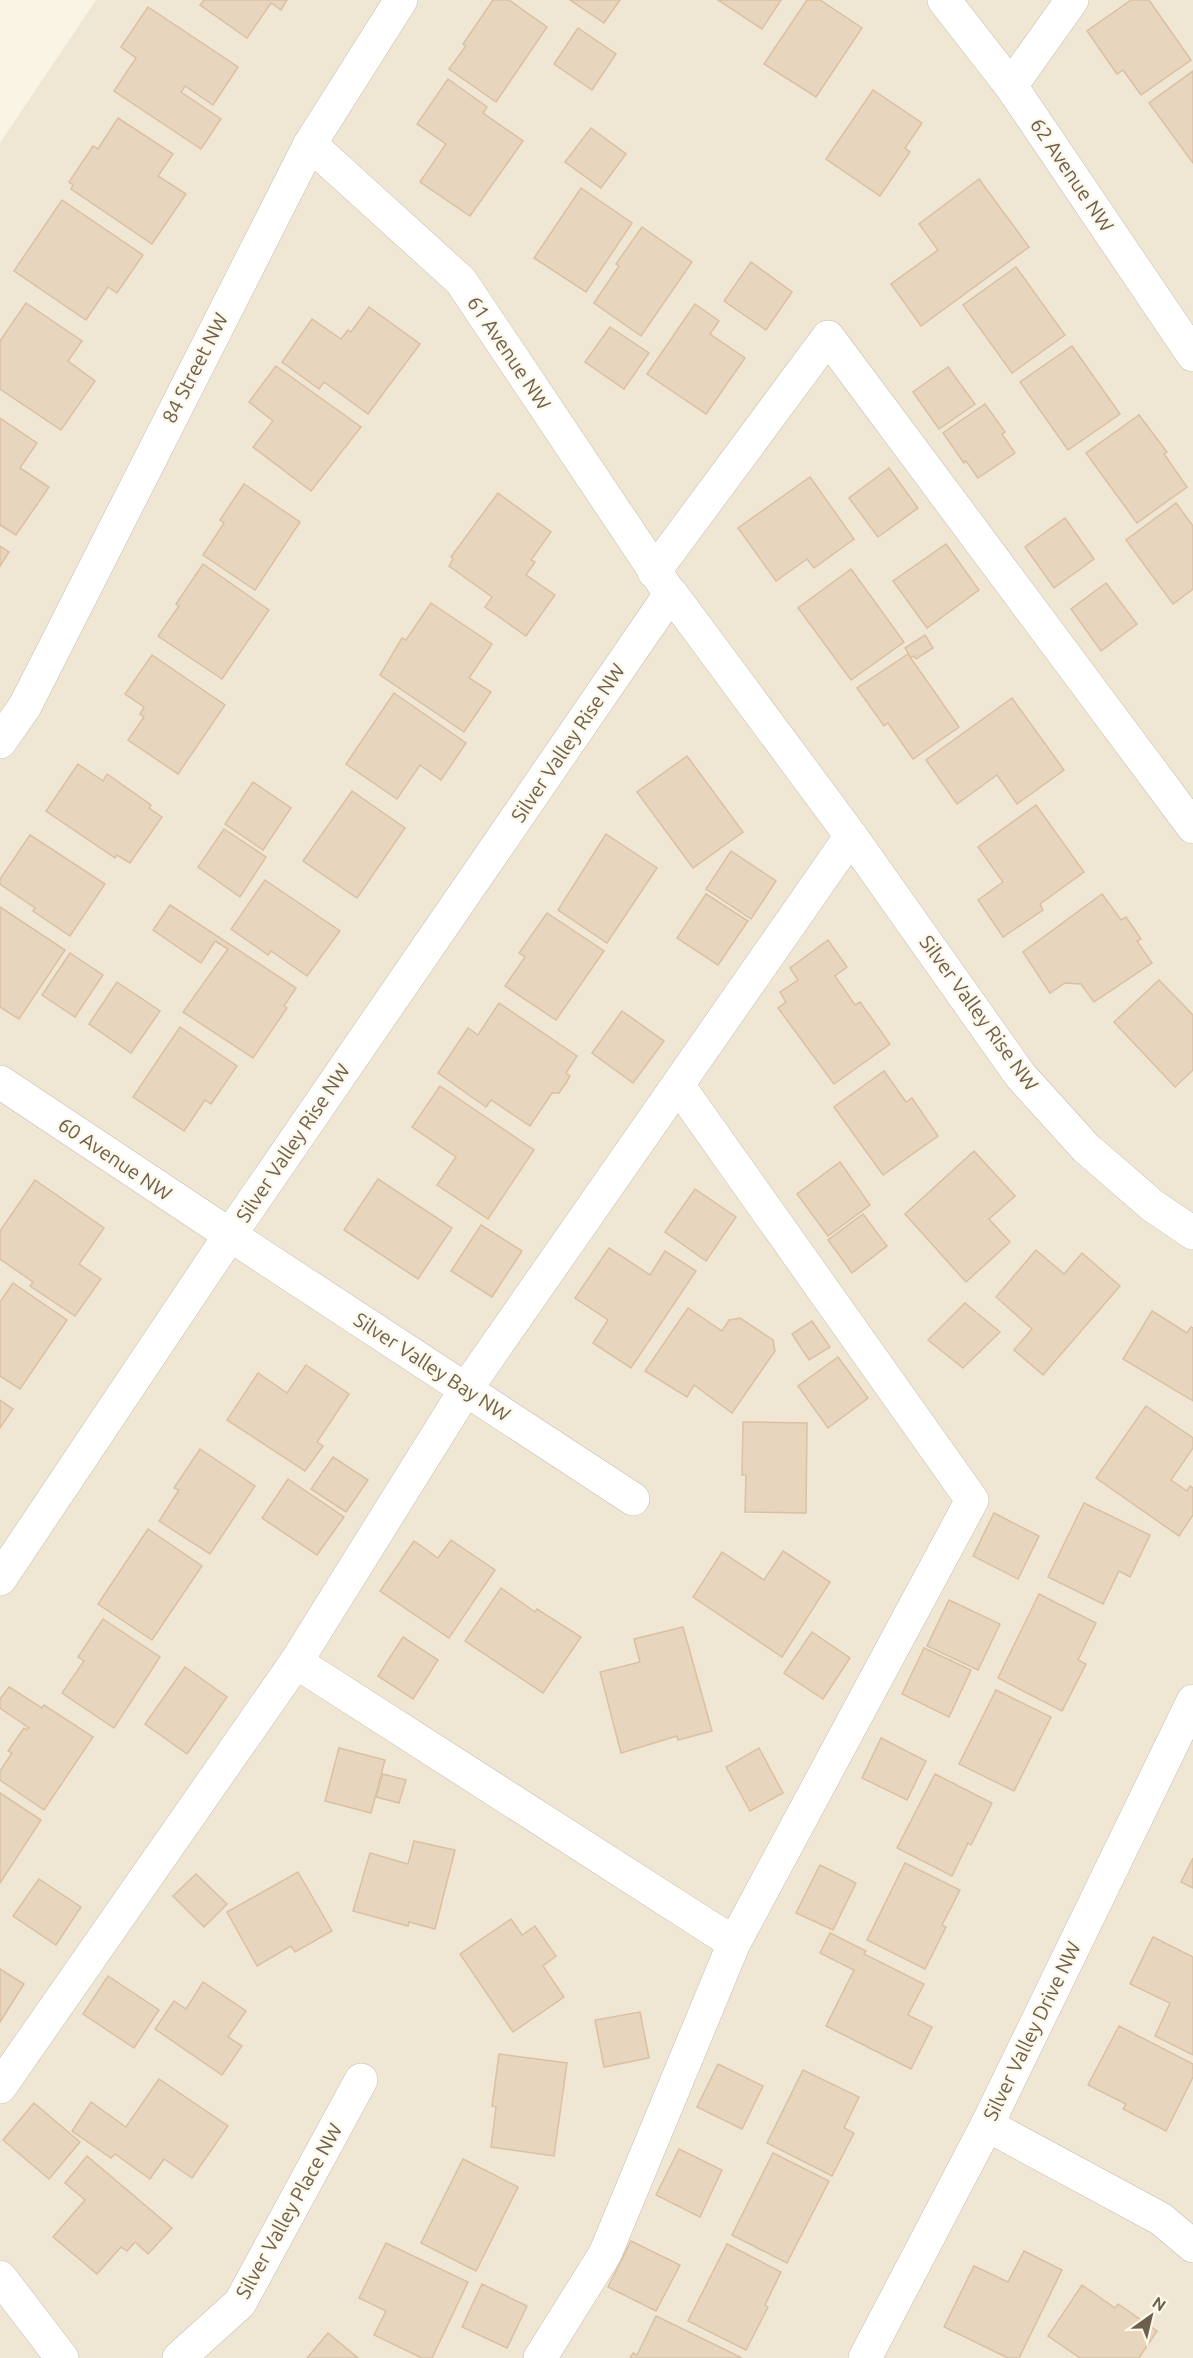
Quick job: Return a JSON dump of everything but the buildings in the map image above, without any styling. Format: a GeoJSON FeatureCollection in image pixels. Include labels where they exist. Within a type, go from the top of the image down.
{"type":"FeatureCollection","features":[{"type":"Feature","properties":{"kind":"street","name":"84 Street NW"},"geometry":{"type":"LineString","coordinates":[[0,742],[25,706],[310,144],[401,0]]}},
{"type":"Feature","properties":{"kind":"street","name":"62 Avenue NW"},"geometry":{"type":"LineString","coordinates":[[944,0],[1011,86],[1193,355]]}},
{"type":"Feature","properties":{"kind":"street"},"geometry":{"type":"LineString","coordinates":[[1011,86],[1072,0]]}},
{"type":"Feature","properties":{"kind":"street","name":"61 Avenue NW"},"geometry":{"type":"LineString","coordinates":[[310,144],[461,281],[663,583]]}},
{"type":"Feature","properties":{"kind":"street"},"geometry":{"type":"LineString","coordinates":[[663,583],[828,338],[1193,827]]}},
{"type":"Feature","properties":{"kind":"street","name":"Silver Valley Rise NW"},"geometry":{"type":"LineString","coordinates":[[0,1579],[663,583],[851,836],[1020,1075],[1086,1148],[1153,1206],[1193,1233]]}},
{"type":"Feature","properties":{"kind":"street"},"geometry":{"type":"LineString","coordinates":[[0,2087],[296,1662],[466,1389],[851,836]]}},
{"type":"Feature","properties":{"kind":"street","name":"60 Avenue NW"},"geometry":{"type":"LineString","coordinates":[[0,1082],[230,1235]]}},
{"type":"Feature","properties":{"kind":"street"},"geometry":{"type":"LineString","coordinates":[[540,2358],[605,2254],[734,1942],[972,1500],[678,1085]]}},
{"type":"Feature","properties":{"kind":"street","name":"Silver Valley Bay NW"},"geometry":{"type":"LineString","coordinates":[[230,1235],[633,1499]]}},
{"type":"Feature","properties":{"kind":"street"},"geometry":{"type":"LineString","coordinates":[[296,1662],[734,1942]]}},
{"type":"Feature","properties":{"kind":"street","name":"Silver Valley Drive NW"},"geometry":{"type":"LineString","coordinates":[[865,2358],[987,2125],[1193,1701]]}},
{"type":"Feature","properties":{"kind":"street","name":"Silver Valley Place NW"},"geometry":{"type":"LineString","coordinates":[[179,2358],[240,2302],[361,2080]]}},
{"type":"Feature","properties":{"kind":"street"},"geometry":{"type":"LineString","coordinates":[[987,2125],[1161,2219],[1193,2246]]}},
{"type":"Feature","properties":{"kind":"street"},"geometry":{"type":"LineString","coordinates":[[0,2277],[62,2358]]}},
{"type":"Feature","properties":{"kind":"shaded area"},"geometry":{"type":"Polygon","coordinates":[[[96,0],[1193,0],[1193,2358],[0,2358],[0,143],[96,0]]]}}]}
